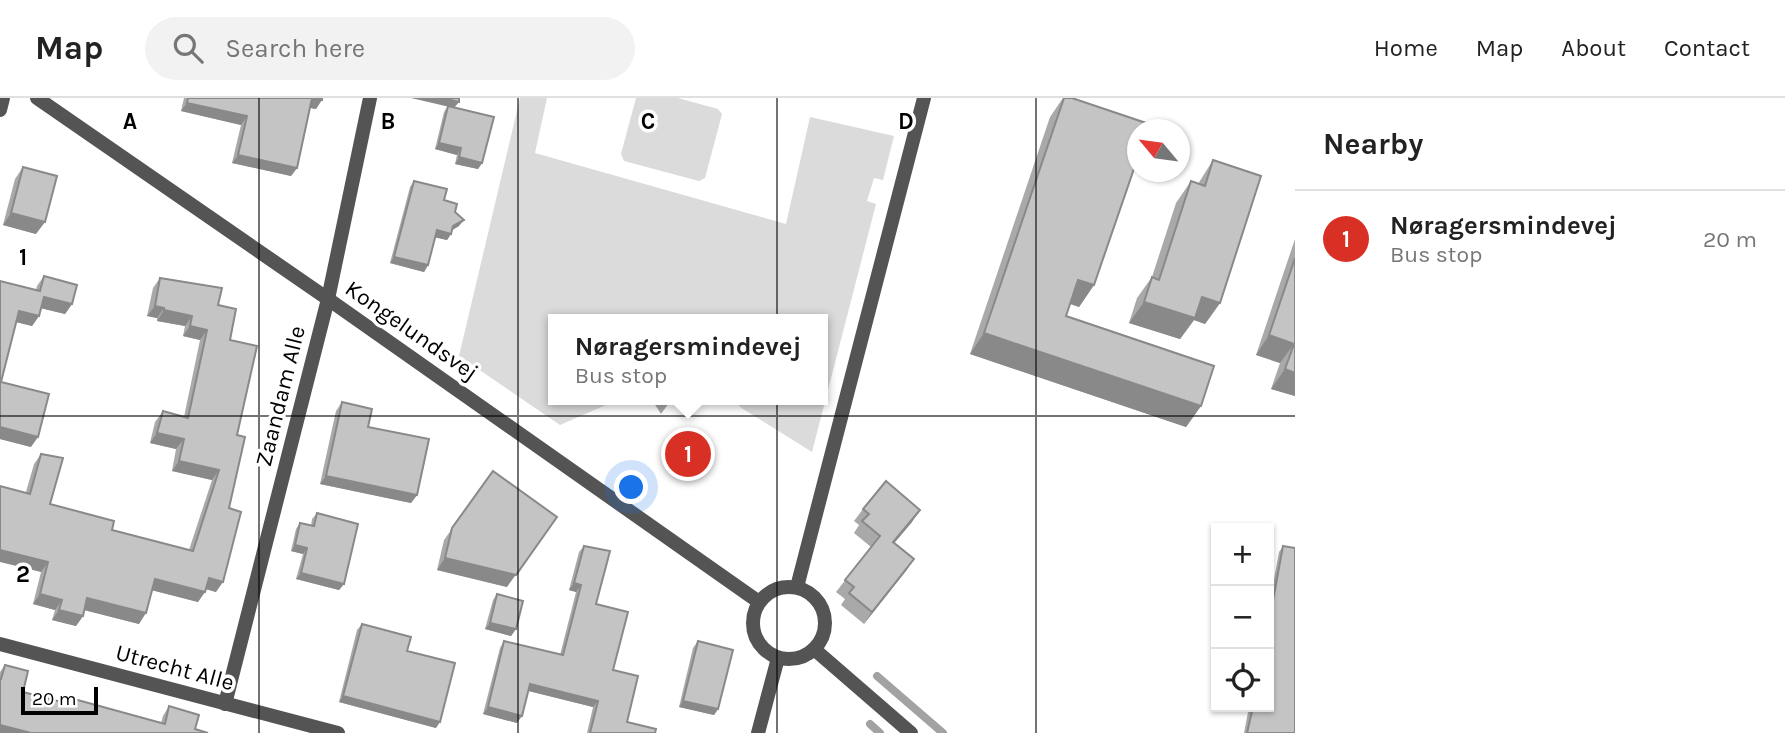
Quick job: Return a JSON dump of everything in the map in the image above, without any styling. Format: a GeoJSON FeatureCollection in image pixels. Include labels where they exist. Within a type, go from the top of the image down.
{"type":"FeatureCollection","features":[{"type":"Feature","properties":{"kind":"street"},"geometry":{"type":"LineString","coordinates":[[0,110],[3,98]]}},
{"type":"Feature","properties":{"kind":"street","name":"Kongelundsvej"},"geometry":{"type":"LineString","coordinates":[[37,98],[759,602]]}},
{"type":"Feature","properties":{"kind":"street","name":"Zaandam Alle"},"geometry":{"type":"LineString","coordinates":[[225,704],[328,299],[370,98]]}},
{"type":"Feature","properties":{"kind":"street"},"geometry":{"type":"LineString","coordinates":[[797,587],[924,98]]}},
{"type":"Feature","properties":{"kind":"street"},"geometry":{"type":"LineString","coordinates":[[783,587],[797,587],[809,592],[824,613],[822,638],[814,649],[804,656],[778,658],[766,651],[758,641],[753,628],[753,615],[759,602],[769,592],[783,587]]}},
{"type":"Feature","properties":{"kind":"street","name":"Utrecht Alle"},"geometry":{"type":"LineString","coordinates":[[0,644],[338,733]]}},
{"type":"Feature","properties":{"kind":"street"},"geometry":{"type":"LineString","coordinates":[[814,649],[911,733]]}},
{"type":"Feature","properties":{"kind":"street"},"geometry":{"type":"LineString","coordinates":[[758,733],[778,658]]}},
{"type":"Feature","properties":{"kind":"shaded area"},"geometry":{"type":"Polygon","coordinates":[[[520,98],[547,98],[535,153],[786,224],[810,117],[894,136],[883,180],[874,178],[867,201],[876,204],[828,390],[828,314],[548,314],[548,405],[606,405],[560,425],[459,356],[520,98]]]}},
{"type":"Feature","properties":{"kind":"shaded area"},"geometry":{"type":"Polygon","coordinates":[[[636,98],[678,98],[718,109],[722,114],[705,178],[699,181],[624,161],[621,154],[636,98]]]}},
{"type":"Feature","properties":{"kind":"shaded area"},"geometry":{"type":"Polygon","coordinates":[[[738,405],[824,405],[812,452],[738,405]]]}},
{"type":"Feature","properties":{"kind":"building"},"geometry":{"type":"Polygon","coordinates":[[[188,98],[312,98],[297,168],[238,155],[247,116],[187,103],[188,98]]]}},
{"type":"Feature","properties":{"kind":"building"},"geometry":{"type":"Polygon","coordinates":[[[443,98],[459,98],[459,102],[443,98]]]}},
{"type":"Feature","properties":{"kind":"building"},"geometry":{"type":"Polygon","coordinates":[[[1064,98],[1072,98],[1134,119],[1127,119],[1127,182],[1129,182],[1094,285],[1078,280],[1066,316],[1214,366],[1201,406],[984,333],[1064,98]]]}},
{"type":"Feature","properties":{"kind":"building"},"geometry":{"type":"Polygon","coordinates":[[[448,106],[494,117],[482,163],[459,157],[461,148],[439,143],[448,106]]]}},
{"type":"Feature","properties":{"kind":"building"},"geometry":{"type":"Polygon","coordinates":[[[1213,160],[1261,176],[1220,303],[1202,297],[1195,318],[1144,302],[1152,277],[1159,280],[1191,181],[1205,186],[1213,160]]]}},
{"type":"Feature","properties":{"kind":"building"},"geometry":{"type":"Polygon","coordinates":[[[23,167],[57,176],[45,222],[11,213],[23,167]]]}},
{"type":"Feature","properties":{"kind":"building"},"geometry":{"type":"Polygon","coordinates":[[[414,181],[447,189],[444,200],[457,204],[455,212],[464,220],[453,226],[451,234],[437,230],[428,265],[394,257],[414,181]]]}},
{"type":"Feature","properties":{"kind":"building"},"geometry":{"type":"Polygon","coordinates":[[[1295,258],[1295,373],[1285,369],[1294,344],[1269,335],[1295,258]]]}},
{"type":"Feature","properties":{"kind":"building"},"geometry":{"type":"Polygon","coordinates":[[[44,276],[77,285],[72,304],[44,297],[39,316],[19,311],[1,382],[49,394],[38,437],[0,427],[0,281],[40,291],[44,276]]]}},
{"type":"Feature","properties":{"kind":"building"},"geometry":{"type":"Polygon","coordinates":[[[160,278],[222,288],[218,305],[236,309],[230,340],[257,346],[237,435],[245,437],[229,508],[241,512],[223,582],[209,578],[205,592],[155,579],[146,613],[87,598],[83,616],[59,610],[62,600],[40,594],[48,562],[0,550],[0,486],[30,494],[41,454],[63,458],[50,504],[114,521],[112,530],[193,551],[219,470],[179,461],[184,439],[157,433],[163,411],[188,418],[207,330],[190,326],[192,316],[155,306],[160,278]]]}},
{"type":"Feature","properties":{"kind":"building"},"geometry":{"type":"Polygon","coordinates":[[[342,402],[372,409],[368,427],[429,439],[417,495],[326,476],[342,402]]]}},
{"type":"Feature","properties":{"kind":"building"},"geometry":{"type":"Polygon","coordinates":[[[493,471],[557,517],[516,575],[445,558],[452,528],[493,471]]]}},
{"type":"Feature","properties":{"kind":"building"},"geometry":{"type":"Polygon","coordinates":[[[886,481],[920,510],[893,542],[914,559],[872,612],[849,593],[854,587],[845,580],[880,536],[862,521],[869,514],[863,509],[886,481]]]}},
{"type":"Feature","properties":{"kind":"building"},"geometry":{"type":"Polygon","coordinates":[[[317,513],[358,524],[344,584],[301,573],[307,548],[295,545],[300,523],[314,526],[317,513]]]}},
{"type":"Feature","properties":{"kind":"building"},"geometry":{"type":"Polygon","coordinates":[[[584,546],[610,551],[596,604],[628,612],[613,670],[638,676],[627,722],[656,729],[655,733],[590,733],[598,701],[530,684],[522,716],[488,707],[504,641],[563,655],[581,585],[574,583],[584,546]]]}},
{"type":"Feature","properties":{"kind":"building"},"geometry":{"type":"Polygon","coordinates":[[[1283,546],[1295,548],[1295,733],[1247,733],[1252,712],[1274,712],[1274,595],[1283,546]]]}},
{"type":"Feature","properties":{"kind":"building"},"geometry":{"type":"Polygon","coordinates":[[[497,594],[523,601],[516,629],[490,623],[497,594]]]}},
{"type":"Feature","properties":{"kind":"building"},"geometry":{"type":"Polygon","coordinates":[[[362,624],[411,637],[407,651],[455,663],[440,722],[343,696],[362,624]]]}},
{"type":"Feature","properties":{"kind":"building"},"geometry":{"type":"Polygon","coordinates":[[[698,641],[733,650],[718,709],[683,701],[698,641]]]}},
{"type":"Feature","properties":{"kind":"building"},"geometry":{"type":"Polygon","coordinates":[[[5,665],[28,671],[23,692],[73,705],[74,699],[165,724],[169,706],[199,715],[195,729],[208,733],[31,733],[0,725],[0,679],[5,665]]]}},
{"type":"Feature","properties":{"kind":"waterway"},"geometry":{"type":"LineString","coordinates":[[877,676],[943,733]]}},
{"type":"Feature","properties":{"kind":"waterway"},"geometry":{"type":"LineString","coordinates":[[870,724],[880,733]]}},
{"type":"Feature","properties":{"kind":"place","name":"Nøragersmindevej"},"geometry":{"type":"Point","coordinates":[688,454]}}]}
